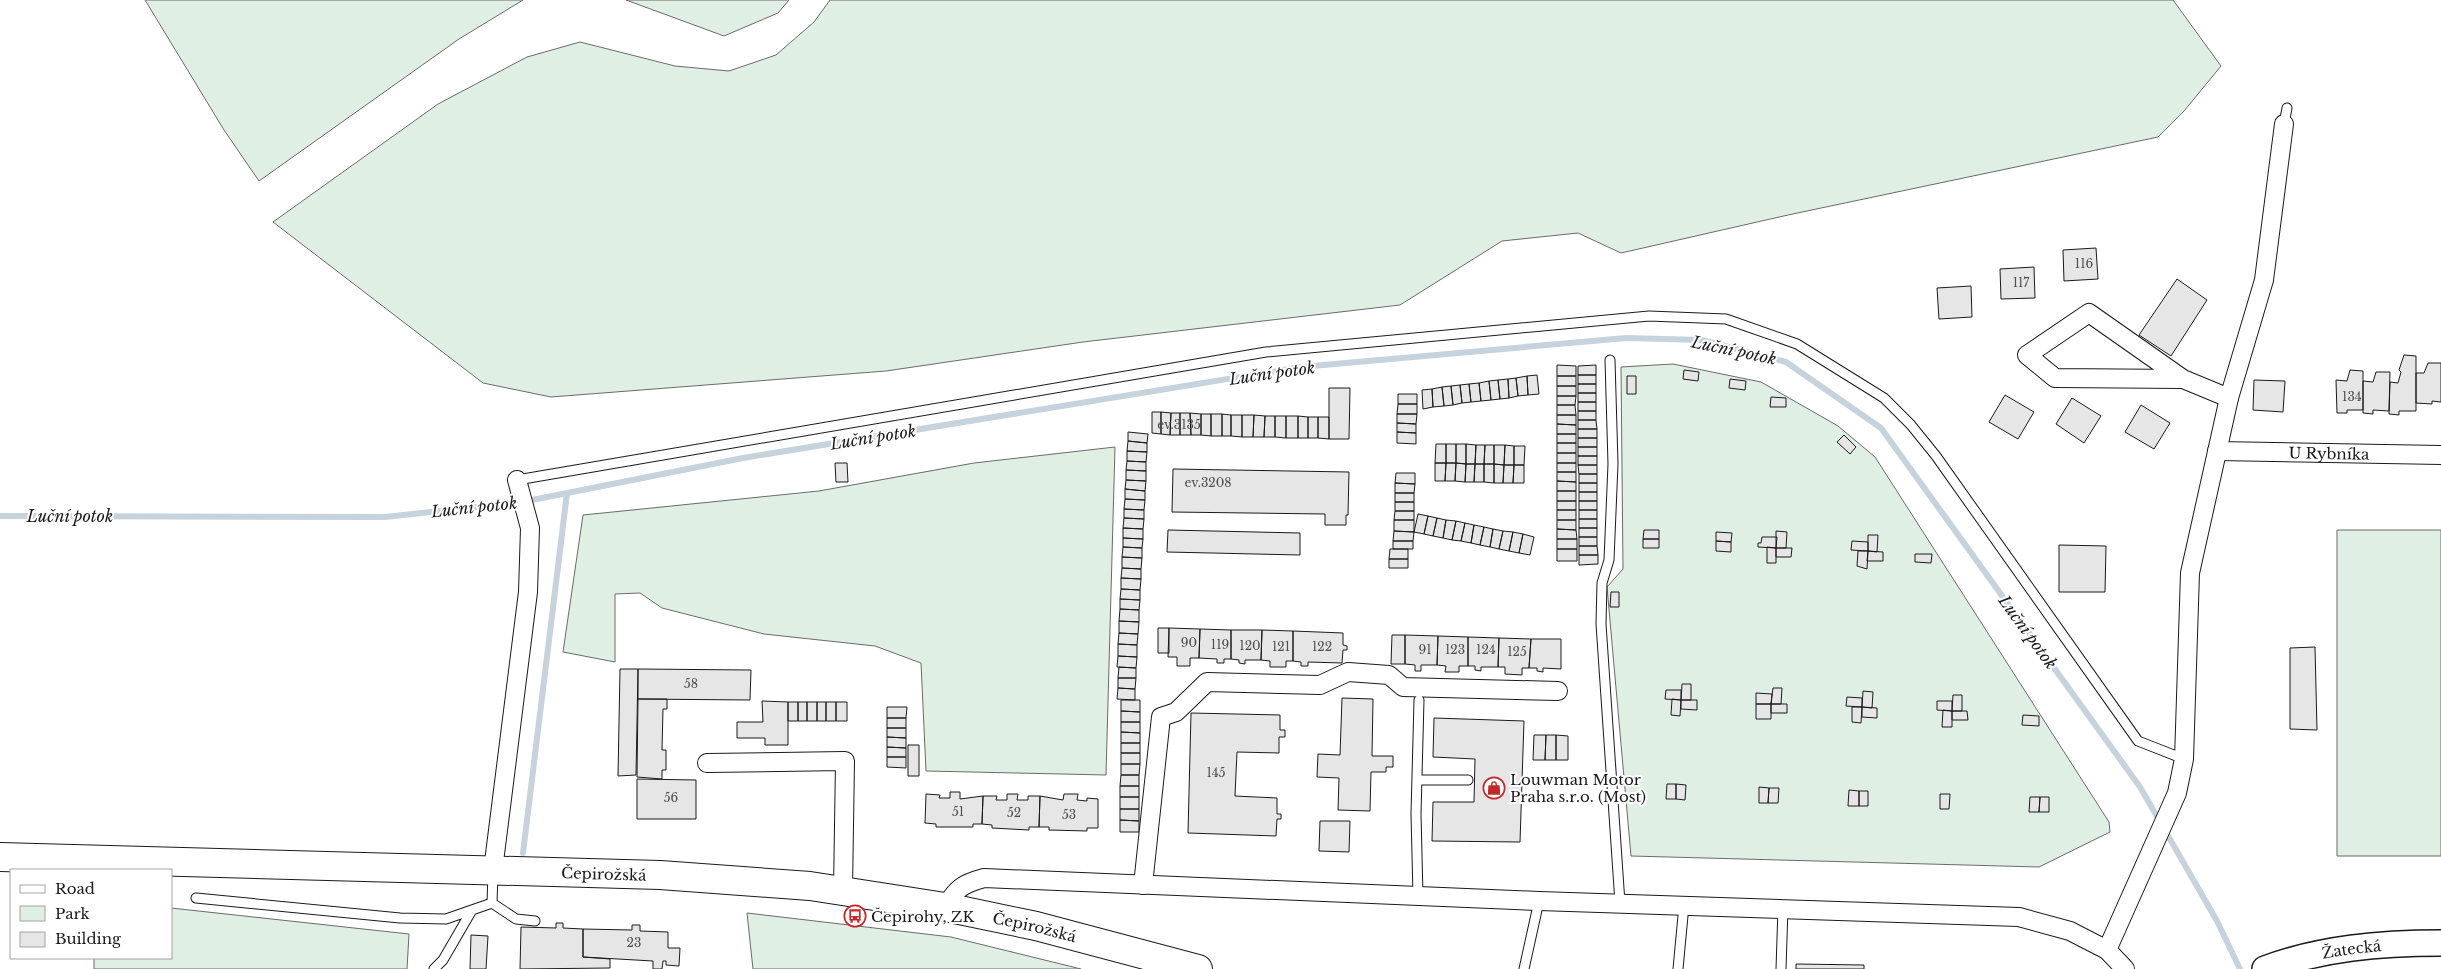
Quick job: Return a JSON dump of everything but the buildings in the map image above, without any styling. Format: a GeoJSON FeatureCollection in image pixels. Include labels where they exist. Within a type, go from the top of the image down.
{"type":"FeatureCollection","features":[{"type":"Feature","properties":{"kind":"main road","name":"Čepirožská"},"geometry":{"type":"LineString","coordinates":[[0,857],[719,878],[843,891],[946,907],[1036,926],[1198,969]]}},
{"type":"Feature","properties":{"kind":"street"},"geometry":{"type":"LineString","coordinates":[[2107,950],[2177,793],[2184,759],[2190,573],[2229,398],[2264,280],[2286,116]]}},
{"type":"Feature","properties":{"kind":"street"},"geometry":{"type":"LineString","coordinates":[[2183,379],[2055,378],[2027,355],[2089,313],[2183,379],[2229,398]]}},
{"type":"Feature","properties":{"kind":"street","name":"U Rybníka"},"geometry":{"type":"LineString","coordinates":[[2217,451],[2441,455]]}},
{"type":"Feature","properties":{"kind":"street"},"geometry":{"type":"LineString","coordinates":[[493,870],[528,592],[530,528],[517,480]]}},
{"type":"Feature","properties":{"kind":"street"},"geometry":{"type":"LineString","coordinates":[[1143,884],[1161,717],[1176,712],[1207,682],[1320,685],[1348,672],[1389,675],[1404,687],[1558,691]]}},
{"type":"Feature","properties":{"kind":"street"},"geometry":{"type":"LineString","coordinates":[[707,763],[845,761],[843,891]]}},
{"type":"Feature","properties":{"kind":"street"},"geometry":{"type":"LineString","coordinates":[[946,907],[954,894],[965,883],[984,878],[1539,901],[2019,916],[2070,931],[2107,950],[2125,969]]}},
{"type":"Feature","properties":{"kind":"street","name":"Žatecká"},"geometry":{"type":"LineString","coordinates":[[2265,969],[2324,951],[2409,943],[2441,943]]}},
{"type":"Feature","properties":{"kind":"lane"},"geometry":{"type":"LineString","coordinates":[[517,480],[1266,352],[1648,316],[1726,319],[1797,344],[1884,398],[1911,425],[1936,456],[2138,741],[2184,759]]}},
{"type":"Feature","properties":{"kind":"lane"},"geometry":{"type":"LineString","coordinates":[[1610,360],[1612,473],[1609,560],[1602,582],[1601,624],[1620,903]]}},
{"type":"Feature","properties":{"kind":"lane"},"geometry":{"type":"LineString","coordinates":[[1418,896],[1417,780],[1419,700]]}},
{"type":"Feature","properties":{"kind":"lane"},"geometry":{"type":"LineString","coordinates":[[1417,780],[1468,780]]}},
{"type":"Feature","properties":{"kind":"lane"},"geometry":{"type":"LineString","coordinates":[[492,903],[493,870]]}},
{"type":"Feature","properties":{"kind":"lane"},"geometry":{"type":"LineString","coordinates":[[196,898],[400,918],[446,919],[492,903]]}},
{"type":"Feature","properties":{"kind":"lane"},"geometry":{"type":"LineString","coordinates":[[1524,969],[1539,901]]}},
{"type":"Feature","properties":{"kind":"lane"},"geometry":{"type":"LineString","coordinates":[[492,903],[516,919],[535,920]]}},
{"type":"Feature","properties":{"kind":"lane"},"geometry":{"type":"LineString","coordinates":[[1678,969],[1684,905]]}},
{"type":"Feature","properties":{"kind":"lane"},"geometry":{"type":"LineString","coordinates":[[1781,969],[1783,908]]}},
{"type":"Feature","properties":{"kind":"lane"},"geometry":{"type":"LineString","coordinates":[[434,969],[443,960],[472,910]]}},
{"type":"Feature","properties":{"kind":"green space"},"geometry":{"type":"Polygon","coordinates":[[[145,0],[523,0],[459,39],[259,181],[224,130],[145,0]]]}},
{"type":"Feature","properties":{"kind":"green space"},"geometry":{"type":"Polygon","coordinates":[[[626,0],[789,0],[778,13],[724,36],[626,0]]]}},
{"type":"Feature","properties":{"kind":"green space"},"geometry":{"type":"Polygon","coordinates":[[[830,0],[2173,0],[2221,66],[2184,111],[2158,137],[1788,215],[1621,253],[1578,233],[1502,241],[1400,305],[1083,342],[886,371],[551,397],[483,383],[273,222],[438,104],[527,57],[580,42],[675,66],[729,71],[776,55],[814,22],[830,0]]]}},
{"type":"Feature","properties":{"kind":"green space"},"geometry":{"type":"Polygon","coordinates":[[[1673,364],[1761,382],[1838,426],[1875,457],[2109,822],[2110,832],[2039,867],[1631,856],[1607,587],[1623,569],[1621,367],[1673,364]]]}},
{"type":"Feature","properties":{"kind":"green space"},"geometry":{"type":"Polygon","coordinates":[[[1115,447],[1106,775],[926,771],[921,663],[875,646],[764,634],[662,608],[640,593],[615,594],[615,662],[563,652],[583,515],[819,491],[974,463],[1115,447]]]}},
{"type":"Feature","properties":{"kind":"green space"},"geometry":{"type":"Polygon","coordinates":[[[2337,530],[2441,530],[2441,856],[2337,856],[2337,530]]]}},
{"type":"Feature","properties":{"kind":"green space"},"geometry":{"type":"Polygon","coordinates":[[[172,908],[409,934],[407,969],[94,969],[94,959],[172,959],[172,908]]]}},
{"type":"Feature","properties":{"kind":"green space"},"geometry":{"type":"Polygon","coordinates":[[[747,913],[951,937],[1081,969],[753,969],[747,913]]]}},
{"type":"Feature","properties":{"kind":"waterway","name":"Luční potok"},"geometry":{"type":"LineString","coordinates":[[0,516],[385,517],[522,502],[743,458],[1301,367],[1626,338],[1702,340],[1786,362],[1881,428],[2140,787],[2217,921],[2240,969]]}},
{"type":"Feature","properties":{"kind":"waterway"},"geometry":{"type":"LineString","coordinates":[[523,853],[567,493]]}},
{"type":"Feature","properties":{"kind":"place","name":"Louwman Motor Praha s.r.o. (Most)"},"geometry":{"type":"Point","coordinates":[1494,788]}},
{"type":"Feature","properties":{"kind":"place","name":"Čepirohy, ZK"},"geometry":{"type":"Point","coordinates":[855,916]}}]}
